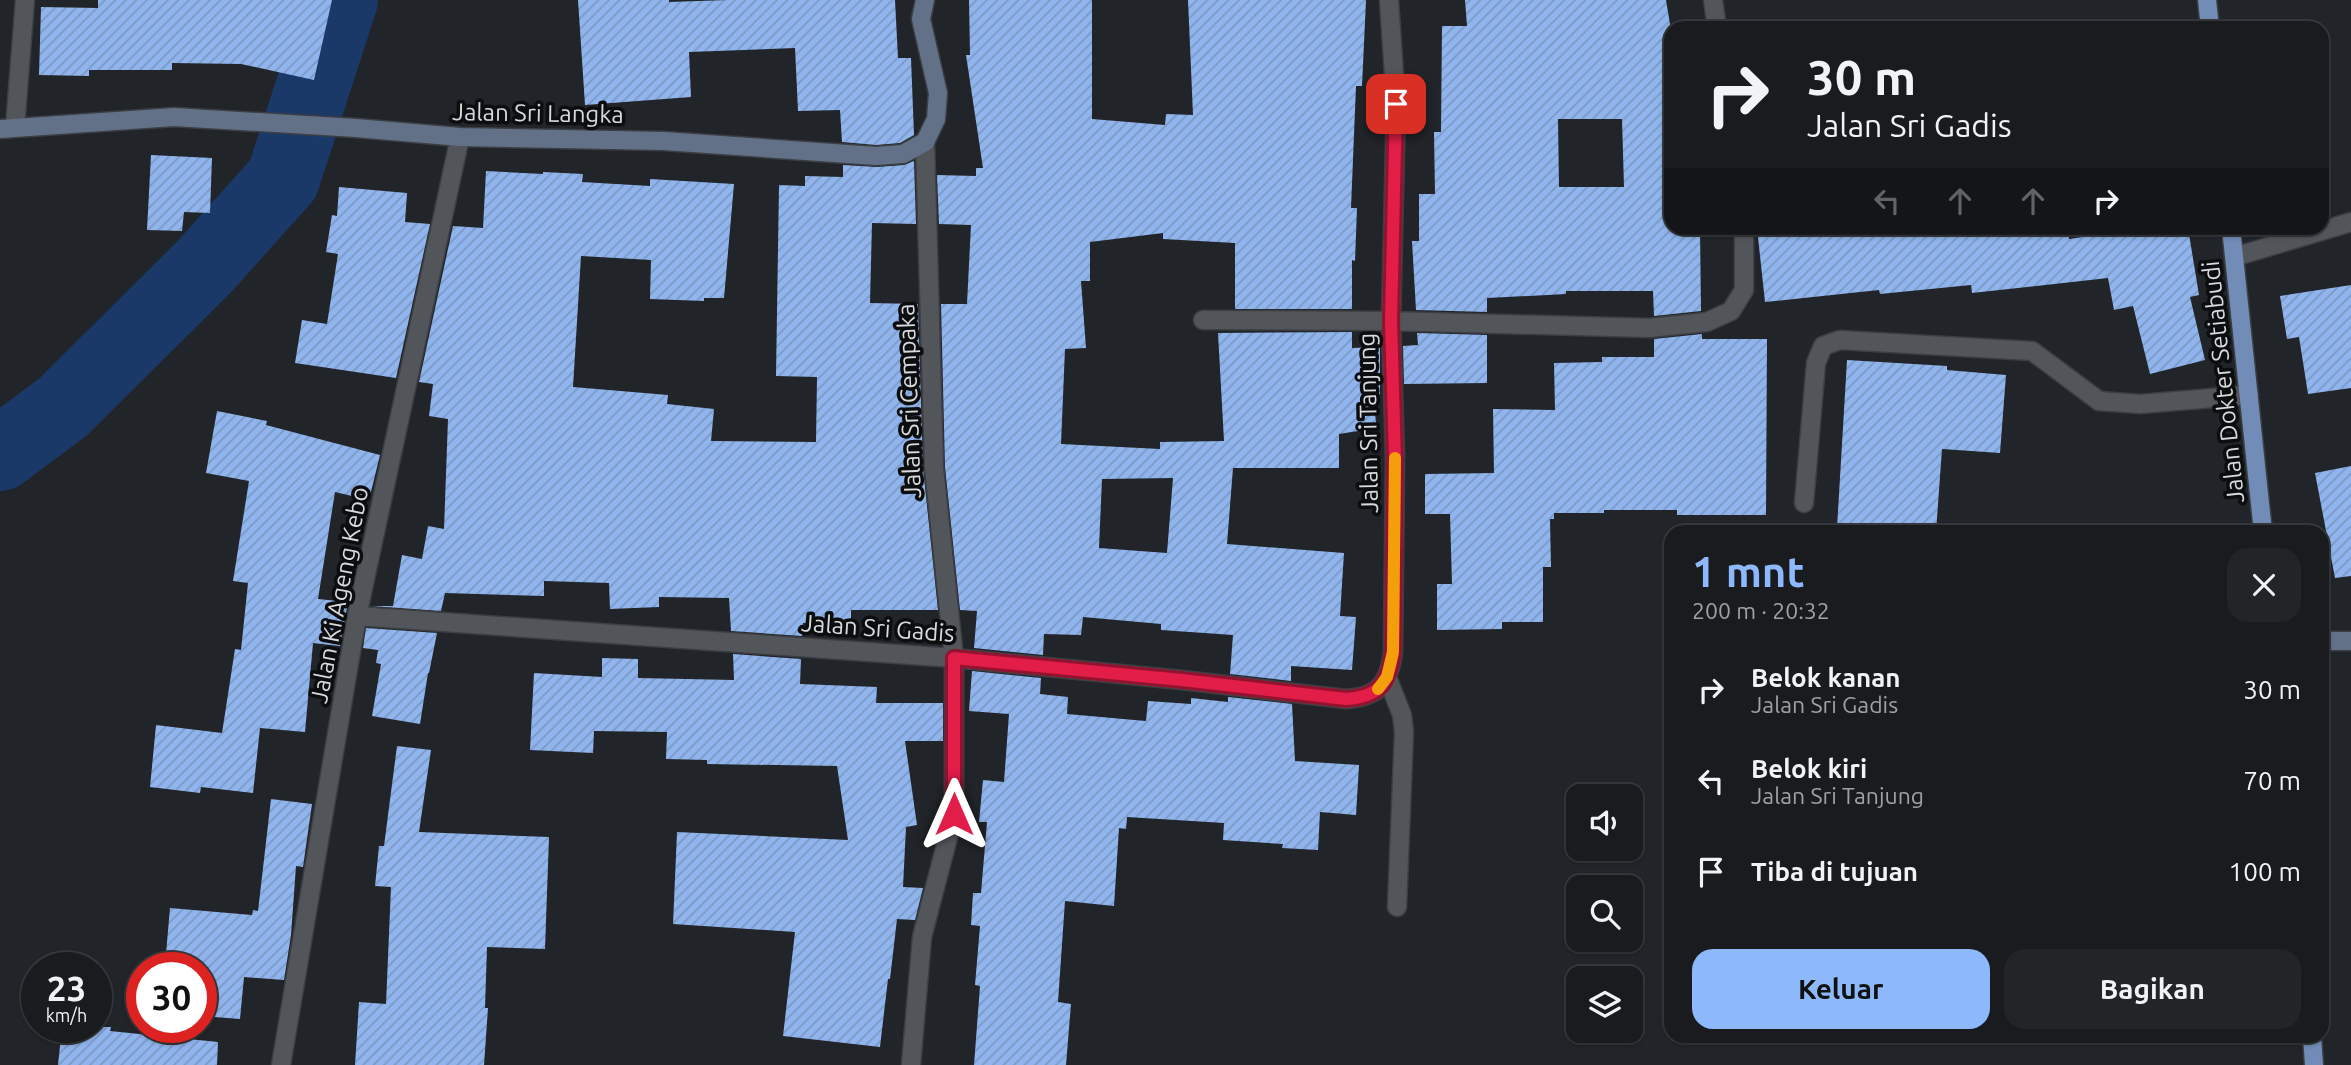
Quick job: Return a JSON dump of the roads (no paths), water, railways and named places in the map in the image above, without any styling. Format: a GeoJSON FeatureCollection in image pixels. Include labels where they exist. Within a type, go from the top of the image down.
{"type":"FeatureCollection","features":[{"type":"Feature","properties":{"kind":"main road"},"geometry":{"type":"LineString","coordinates":[[2207,0],[2209,21]]}},
{"type":"Feature","properties":{"kind":"main road","name":"Jalan Dokter Setiabudi"},"geometry":{"type":"LineString","coordinates":[[2232,235],[2262,525]]}},
{"type":"Feature","properties":{"kind":"main road"},"geometry":{"type":"LineString","coordinates":[[2312,1043],[2314,1065]]}},
{"type":"Feature","properties":{"kind":"street"},"geometry":{"type":"LineString","coordinates":[[7,128],[25,0]]}},
{"type":"Feature","properties":{"kind":"street"},"geometry":{"type":"LineString","coordinates":[[925,0],[921,19],[938,93],[936,120],[925,142]]}},
{"type":"Feature","properties":{"kind":"street","name":"Jalan Sri Tanjung"},"geometry":{"type":"LineString","coordinates":[[1387,677],[1393,652],[1395,459],[1391,321],[1396,104],[1388,0]]}},
{"type":"Feature","properties":{"kind":"street"},"geometry":{"type":"LineString","coordinates":[[1713,0],[1716,21]]}},
{"type":"Feature","properties":{"kind":"street","name":"Jalan Sri Langka"},"geometry":{"type":"LineString","coordinates":[[7,128],[174,117],[460,137],[664,141],[876,156],[903,154],[925,142]]}},
{"type":"Feature","properties":{"kind":"street","name":"Jalan Ki Ageng Kebo"},"geometry":{"type":"LineString","coordinates":[[281,1065],[357,616],[460,137]]}},
{"type":"Feature","properties":{"kind":"street","name":"Jalan Sri Cempaka"},"geometry":{"type":"LineString","coordinates":[[911,1065],[922,937],[954,814],[954,658],[934,468],[925,142]]}},
{"type":"Feature","properties":{"kind":"street"},"geometry":{"type":"LineString","coordinates":[[2329,229],[2351,222]]}},
{"type":"Feature","properties":{"kind":"street"},"geometry":{"type":"LineString","coordinates":[[1203,320],[1391,321],[1649,328],[1707,322],[1731,311],[1744,290],[1744,235]]}},
{"type":"Feature","properties":{"kind":"street"},"geometry":{"type":"LineString","coordinates":[[2234,257],[2308,235]]}},
{"type":"Feature","properties":{"kind":"street"},"geometry":{"type":"LineString","coordinates":[[1804,503],[1816,363],[1823,346],[1840,340],[2032,351],[2099,401],[2140,404],[2249,396]]}},
{"type":"Feature","properties":{"kind":"street","name":"Jalan Sri Gadis"},"geometry":{"type":"LineString","coordinates":[[357,616],[954,658],[1346,699],[1375,692],[1387,677]]}},
{"type":"Feature","properties":{"kind":"street"},"geometry":{"type":"LineString","coordinates":[[2329,641],[2351,641]]}},
{"type":"Feature","properties":{"kind":"street"},"geometry":{"type":"LineString","coordinates":[[1387,677],[1402,715],[1404,732],[1397,907]]}},
{"type":"Feature","properties":{"kind":"waterway"},"geometry":{"type":"LineString","coordinates":[[0,454],[63,407],[204,267],[283,179],[341,0]]}}]}
